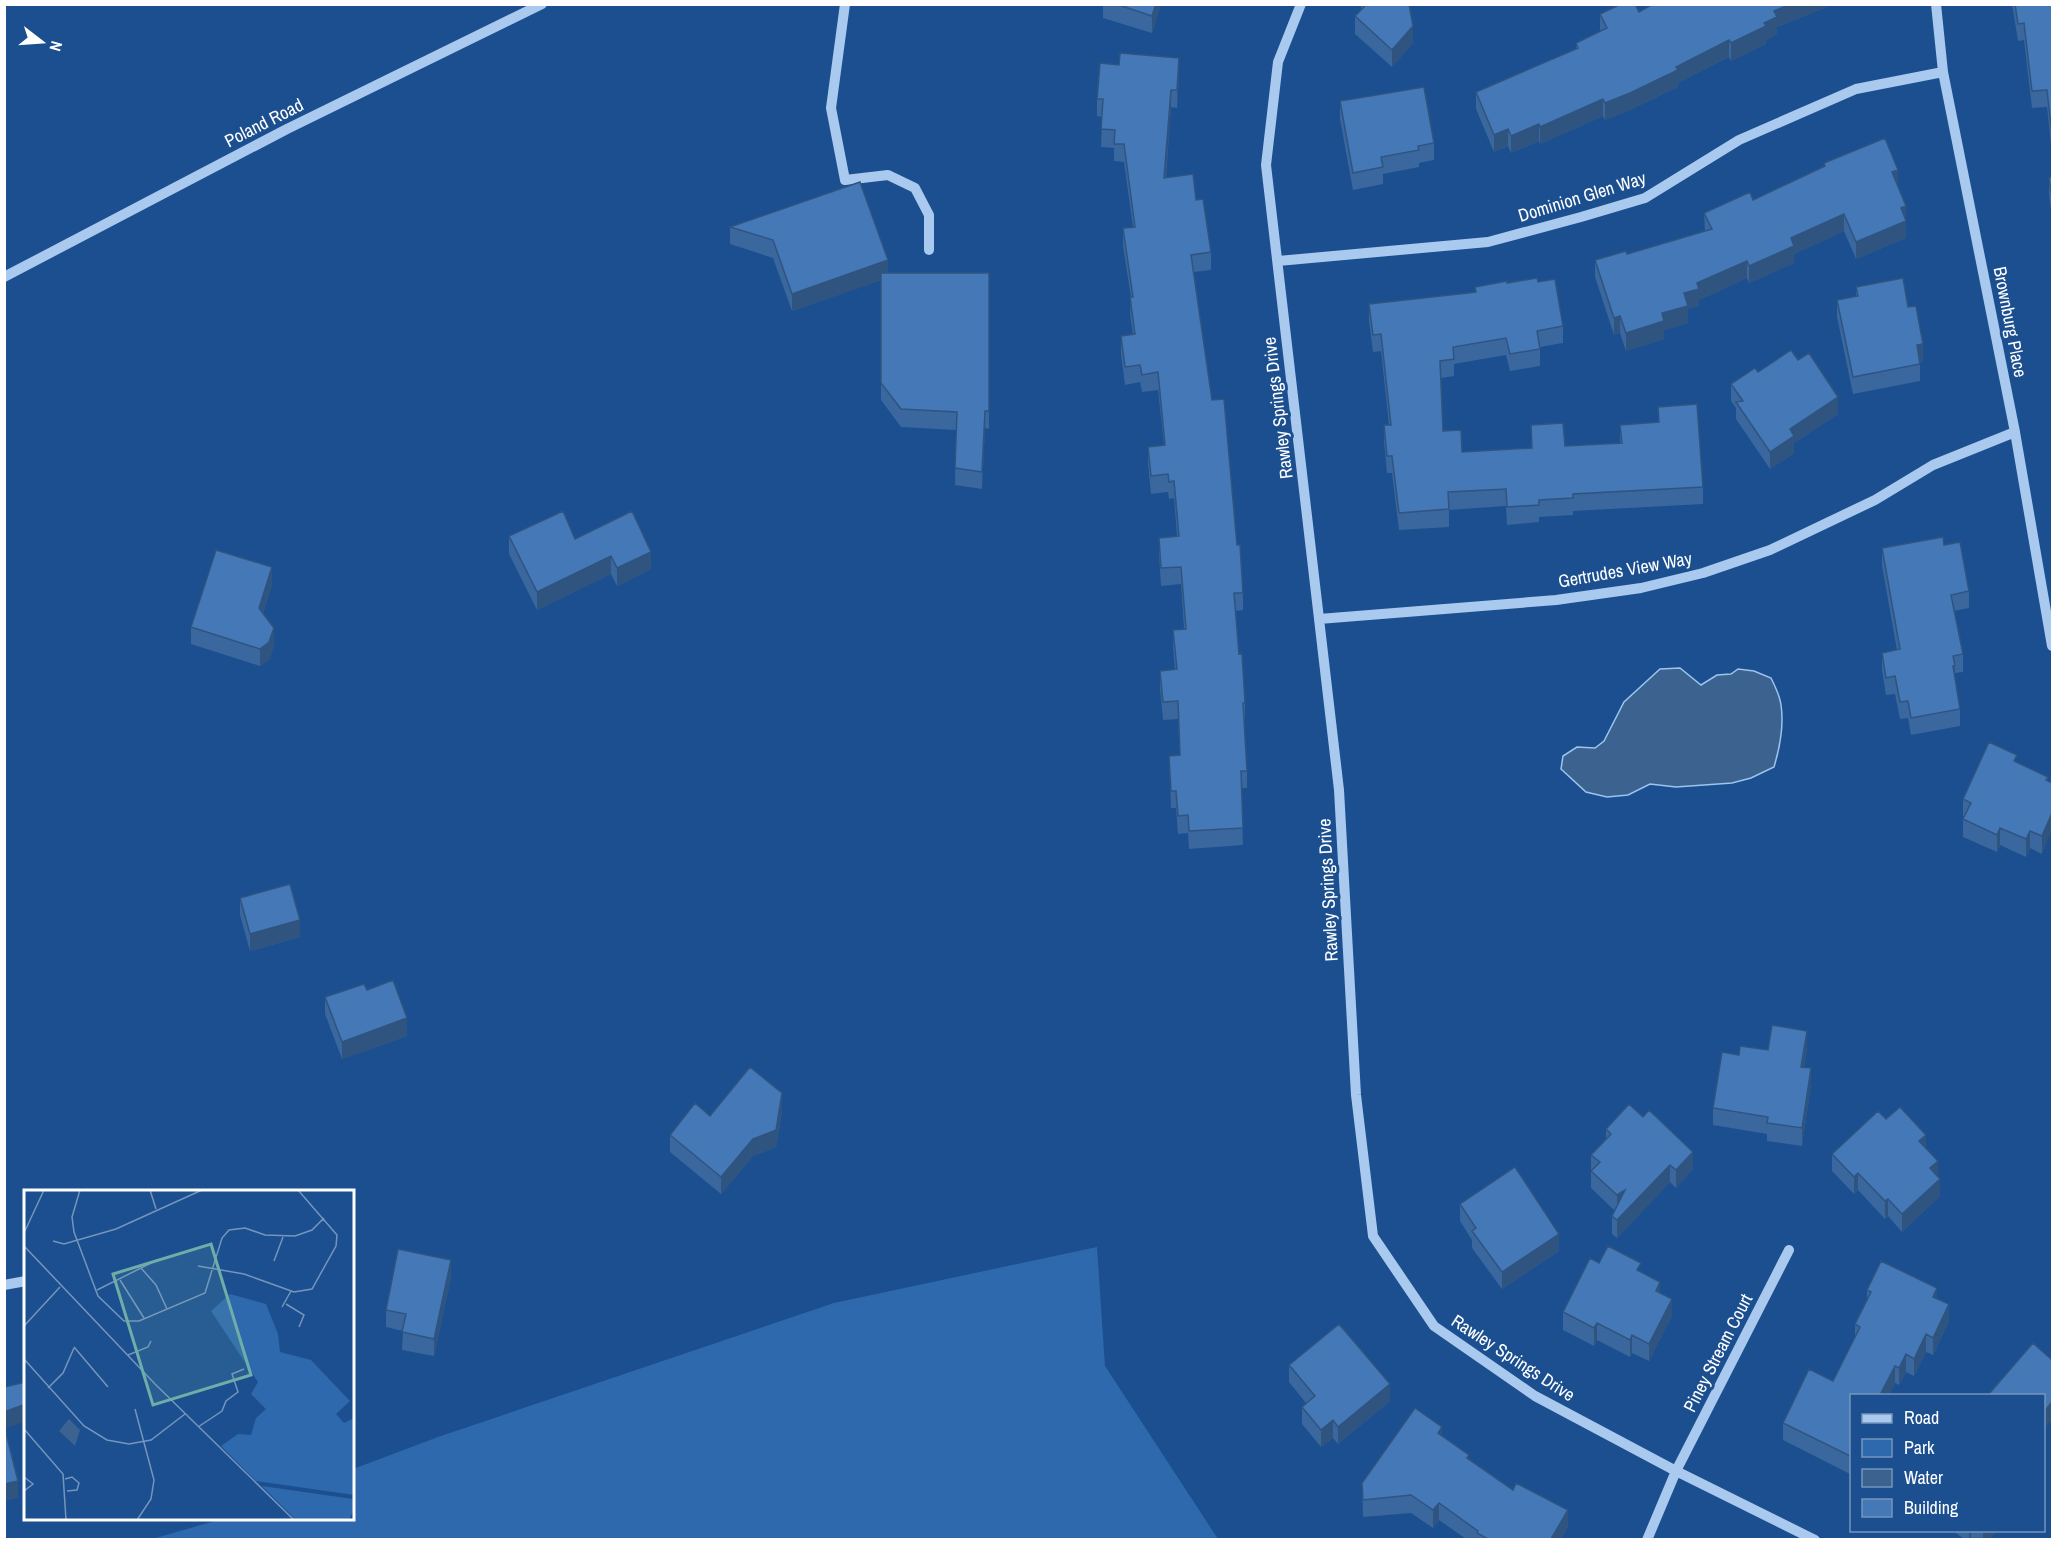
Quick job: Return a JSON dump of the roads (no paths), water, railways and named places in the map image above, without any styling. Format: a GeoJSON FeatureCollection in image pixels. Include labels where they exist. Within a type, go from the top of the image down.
{"type":"FeatureCollection","features":[{"type":"Feature","properties":{"kind":"street","name":"Poland Road"},"geometry":{"type":"LineString","coordinates":[[4,277],[297,124],[542,4]]}},
{"type":"Feature","properties":{"kind":"street"},"geometry":{"type":"LineString","coordinates":[[845,4],[831,108],[845,180],[888,175],[915,188],[928,215],[929,250]]}},
{"type":"Feature","properties":{"kind":"street","name":"Rawley Springs Drive"},"geometry":{"type":"LineString","coordinates":[[1301,4],[1278,62],[1266,165],[1339,790],[1356,1095],[1373,1236],[1434,1326],[1535,1396],[1676,1471],[1815,1539]]}},
{"type":"Feature","properties":{"kind":"street","name":"Brownburg Place"},"geometry":{"type":"LineString","coordinates":[[1936,4],[1943,72],[2015,432],[2052,646]]}},
{"type":"Feature","properties":{"kind":"street","name":"Dominion Glen Way"},"geometry":{"type":"LineString","coordinates":[[1278,261],[1488,242],[1581,218],[1645,198],[1740,140],[1856,89],[1943,72]]}},
{"type":"Feature","properties":{"kind":"street","name":"Gertrudes View Way"},"geometry":{"type":"LineString","coordinates":[[1319,619],[1556,600],[1641,588],[1703,573],[1770,550],[1875,500],[1933,465],[2015,432]]}},
{"type":"Feature","properties":{"kind":"street","name":"Piney Stream Court"},"geometry":{"type":"LineString","coordinates":[[1647,1539],[1676,1471],[1789,1250]]}},
{"type":"Feature","properties":{"kind":"street"},"geometry":{"type":"LineString","coordinates":[[4,1285],[24,1281]]}},
{"type":"Feature","properties":{"kind":"water"},"geometry":{"type":"Polygon","coordinates":[[[1680,668],[1701,685],[1717,675],[1731,674],[1738,669],[1754,671],[1771,678],[1780,698],[1782,713],[1781,736],[1774,767],[1751,778],[1732,783],[1676,787],[1650,784],[1628,795],[1607,797],[1586,792],[1561,769],[1563,756],[1577,747],[1595,748],[1604,741],[1624,702],[1660,669],[1680,668]]]}}]}
